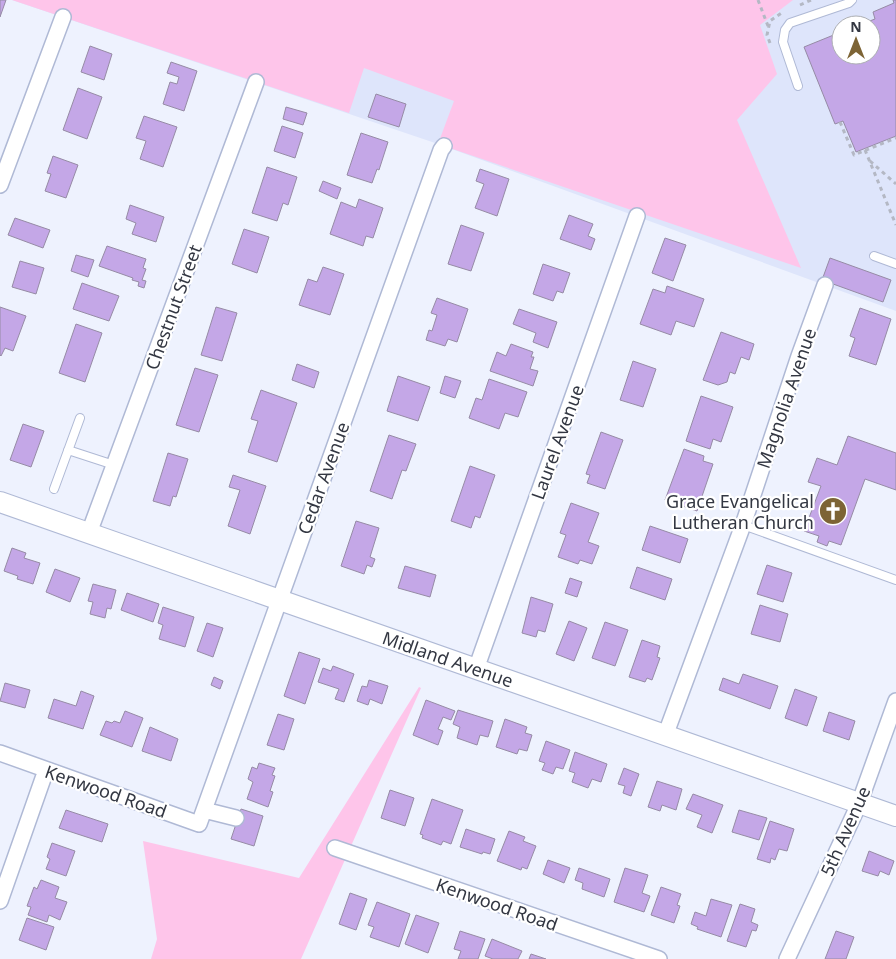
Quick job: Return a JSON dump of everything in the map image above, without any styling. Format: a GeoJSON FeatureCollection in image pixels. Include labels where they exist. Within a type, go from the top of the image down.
{"type":"FeatureCollection","features":[{"type":"Feature","properties":{"kind":"street"},"geometry":{"type":"LineString","coordinates":[[0,185],[63,17]]}},
{"type":"Feature","properties":{"kind":"street","name":"Chestnut Street"},"geometry":{"type":"LineString","coordinates":[[89,533],[256,82]]}},
{"type":"Feature","properties":{"kind":"street","name":"Cedar Avenue"},"geometry":{"type":"LineString","coordinates":[[204,810],[444,146]]}},
{"type":"Feature","properties":{"kind":"street","name":"Laurel Avenue"},"geometry":{"type":"LineString","coordinates":[[476,668],[638,216]]}},
{"type":"Feature","properties":{"kind":"street","name":"Magnolia Avenue"},"geometry":{"type":"LineString","coordinates":[[665,736],[743,525],[799,356],[825,285]]}},
{"type":"Feature","properties":{"kind":"street","name":"Midland Avenue"},"geometry":{"type":"LineString","coordinates":[[0,502],[896,816]]}},
{"type":"Feature","properties":{"kind":"street","name":"5th Avenue"},"geometry":{"type":"LineString","coordinates":[[787,959],[859,804],[896,701]]}},
{"type":"Feature","properties":{"kind":"street","name":"Kenwood Road"},"geometry":{"type":"LineString","coordinates":[[0,754],[200,824],[204,810]]}},
{"type":"Feature","properties":{"kind":"street"},"geometry":{"type":"LineString","coordinates":[[0,901],[46,770]]}},
{"type":"Feature","properties":{"kind":"street"},"geometry":{"type":"LineString","coordinates":[[204,810],[236,818]]}},
{"type":"Feature","properties":{"kind":"street","name":"Kenwood Road"},"geometry":{"type":"LineString","coordinates":[[335,848],[659,959]]}},
{"type":"Feature","properties":{"kind":"lane"},"geometry":{"type":"LineString","coordinates":[[798,86],[783,42],[784,30],[790,23],[849,3],[852,0]]}},
{"type":"Feature","properties":{"kind":"lane"},"geometry":{"type":"LineString","coordinates":[[874,256],[896,264]]}},
{"type":"Feature","properties":{"kind":"lane"},"geometry":{"type":"LineString","coordinates":[[54,489],[80,418]]}},
{"type":"Feature","properties":{"kind":"lane"},"geometry":{"type":"LineString","coordinates":[[68,450],[114,465]]}},
{"type":"Feature","properties":{"kind":"lane"},"geometry":{"type":"LineString","coordinates":[[743,525],[896,580]]}},
{"type":"Feature","properties":{"kind":"path"},"geometry":{"type":"LineString","coordinates":[[758,0],[768,27]]}},
{"type":"Feature","properties":{"kind":"path"},"geometry":{"type":"LineString","coordinates":[[840,122],[854,154],[896,138]]}},
{"type":"Feature","properties":{"kind":"path"},"geometry":{"type":"LineString","coordinates":[[865,150],[896,225]]}},
{"type":"Feature","properties":{"kind":"path"},"geometry":{"type":"LineString","coordinates":[[869,160],[896,184]]}},
{"type":"Feature","properties":{"kind":"shaded area"},"geometry":{"type":"Polygon","coordinates":[[[12,0],[896,0],[896,311],[438,144],[12,0]]]}},
{"type":"Feature","properties":{"kind":"shaded area"},"geometry":{"type":"Polygon","coordinates":[[[12,0],[793,0],[760,25],[777,74],[737,120],[801,268],[438,144],[454,101],[364,68],[349,113],[12,0]]]}},
{"type":"Feature","properties":{"kind":"shaded area"},"geometry":{"type":"Polygon","coordinates":[[[419,687],[421,688],[301,959],[151,959],[157,939],[143,841],[299,878],[419,687]]]}},
{"type":"Feature","properties":{"kind":"building"},"geometry":{"type":"Polygon","coordinates":[[[0,0],[6,0],[0,17],[0,0]]]}},
{"type":"Feature","properties":{"kind":"building"},"geometry":{"type":"Polygon","coordinates":[[[893,0],[896,0],[896,136],[856,152],[843,121],[835,124],[804,47],[831,36],[831,65],[881,65],[881,15],[874,15],[873,12],[894,3],[893,0]]]}},
{"type":"Feature","properties":{"kind":"building"},"geometry":{"type":"Polygon","coordinates":[[[90,46],[112,54],[104,80],[81,72],[90,46]]]}},
{"type":"Feature","properties":{"kind":"building"},"geometry":{"type":"Polygon","coordinates":[[[171,62],[197,71],[184,111],[163,104],[170,82],[177,84],[179,77],[167,73],[171,62]]]}},
{"type":"Feature","properties":{"kind":"building"},"geometry":{"type":"Polygon","coordinates":[[[78,88],[102,97],[87,139],[63,130],[78,88]]]}},
{"type":"Feature","properties":{"kind":"building"},"geometry":{"type":"Polygon","coordinates":[[[376,94],[406,104],[399,127],[368,117],[376,94]]]}},
{"type":"Feature","properties":{"kind":"building"},"geometry":{"type":"Polygon","coordinates":[[[286,107],[307,113],[303,125],[283,119],[286,107]]]}},
{"type":"Feature","properties":{"kind":"building"},"geometry":{"type":"Polygon","coordinates":[[[144,116],[177,127],[163,167],[140,159],[146,141],[136,138],[144,116]]]}},
{"type":"Feature","properties":{"kind":"building"},"geometry":{"type":"Polygon","coordinates":[[[282,126],[303,133],[295,158],[274,151],[282,126]]]}},
{"type":"Feature","properties":{"kind":"building"},"geometry":{"type":"Polygon","coordinates":[[[361,133],[388,142],[379,170],[377,169],[372,183],[347,175],[361,133]]]}},
{"type":"Feature","properties":{"kind":"building"},"geometry":{"type":"Polygon","coordinates":[[[53,156],[78,165],[66,198],[45,191],[51,174],[47,173],[53,156]]]}},
{"type":"Feature","properties":{"kind":"building"},"geometry":{"type":"Polygon","coordinates":[[[267,167],[297,177],[288,205],[283,203],[277,221],[252,213],[267,167]]]}},
{"type":"Feature","properties":{"kind":"building"},"geometry":{"type":"Polygon","coordinates":[[[480,169],[509,179],[497,216],[475,208],[484,184],[476,181],[480,169]]]}},
{"type":"Feature","properties":{"kind":"building"},"geometry":{"type":"Polygon","coordinates":[[[323,181],[341,188],[337,199],[319,191],[323,181]]]}},
{"type":"Feature","properties":{"kind":"building"},"geometry":{"type":"Polygon","coordinates":[[[359,199],[383,208],[373,238],[366,236],[363,246],[330,234],[341,202],[356,208],[359,199]]]}},
{"type":"Feature","properties":{"kind":"building"},"geometry":{"type":"Polygon","coordinates":[[[130,205],[164,217],[156,242],[132,234],[136,223],[126,219],[130,205]]]}},
{"type":"Feature","properties":{"kind":"building"},"geometry":{"type":"Polygon","coordinates":[[[569,215],[593,224],[588,236],[595,239],[591,250],[560,239],[569,215]]]}},
{"type":"Feature","properties":{"kind":"building"},"geometry":{"type":"Polygon","coordinates":[[[15,218],[50,230],[43,248],[8,235],[15,218]]]}},
{"type":"Feature","properties":{"kind":"building"},"geometry":{"type":"Polygon","coordinates":[[[461,225],[484,233],[471,271],[448,264],[461,225]]]}},
{"type":"Feature","properties":{"kind":"building"},"geometry":{"type":"Polygon","coordinates":[[[244,229],[269,237],[257,273],[232,264],[244,229]]]}},
{"type":"Feature","properties":{"kind":"building"},"geometry":{"type":"Polygon","coordinates":[[[665,238],[686,245],[673,281],[652,273],[665,238]]]}},
{"type":"Feature","properties":{"kind":"building"},"geometry":{"type":"Polygon","coordinates":[[[107,246],[146,259],[143,268],[146,269],[142,280],[146,281],[144,288],[138,286],[139,282],[132,280],[133,278],[99,266],[107,246]]]}},
{"type":"Feature","properties":{"kind":"building"},"geometry":{"type":"Polygon","coordinates":[[[76,255],[94,260],[88,277],[71,271],[76,255]]]}},
{"type":"Feature","properties":{"kind":"building"},"geometry":{"type":"Polygon","coordinates":[[[830,258],[891,280],[883,302],[822,280],[830,258]]]}},
{"type":"Feature","properties":{"kind":"building"},"geometry":{"type":"Polygon","coordinates":[[[20,261],[44,268],[36,294],[12,287],[20,261]]]}},
{"type":"Feature","properties":{"kind":"building"},"geometry":{"type":"Polygon","coordinates":[[[543,264],[570,273],[563,293],[557,291],[553,301],[533,294],[543,264]]]}},
{"type":"Feature","properties":{"kind":"building"},"geometry":{"type":"Polygon","coordinates":[[[323,267],[344,274],[330,315],[299,305],[308,279],[317,282],[323,267]]]}},
{"type":"Feature","properties":{"kind":"building"},"geometry":{"type":"Polygon","coordinates":[[[82,283],[119,296],[109,321],[73,309],[82,283]]]}},
{"type":"Feature","properties":{"kind":"building"},"geometry":{"type":"Polygon","coordinates":[[[667,286],[704,299],[694,327],[676,321],[671,335],[640,324],[653,289],[665,293],[667,286]]]}},
{"type":"Feature","properties":{"kind":"building"},"geometry":{"type":"Polygon","coordinates":[[[437,298],[468,309],[457,342],[448,339],[445,346],[426,340],[429,330],[432,331],[437,315],[431,313],[437,298]]]}},
{"type":"Feature","properties":{"kind":"building"},"geometry":{"type":"Polygon","coordinates":[[[0,307],[26,316],[13,351],[5,348],[1,356],[0,355],[0,307]]]}},
{"type":"Feature","properties":{"kind":"building"},"geometry":{"type":"Polygon","coordinates":[[[216,307],[237,313],[222,361],[201,355],[216,307]]]}},
{"type":"Feature","properties":{"kind":"building"},"geometry":{"type":"Polygon","coordinates":[[[860,308],[891,319],[876,365],[849,356],[855,338],[850,336],[860,308]]]}},
{"type":"Feature","properties":{"kind":"building"},"geometry":{"type":"Polygon","coordinates":[[[519,309],[557,322],[548,348],[533,342],[536,333],[513,324],[519,309]]]}},
{"type":"Feature","properties":{"kind":"building"},"geometry":{"type":"Polygon","coordinates":[[[76,324],[102,333],[85,382],[59,373],[76,324]]]}},
{"type":"Feature","properties":{"kind":"building"},"geometry":{"type":"Polygon","coordinates":[[[721,332],[754,344],[749,360],[741,357],[735,374],[730,372],[727,382],[718,385],[703,380],[721,332]]]}},
{"type":"Feature","properties":{"kind":"building"},"geometry":{"type":"Polygon","coordinates":[[[511,344],[533,352],[531,357],[534,357],[530,369],[538,371],[533,386],[490,371],[497,352],[506,356],[511,344]]]}},
{"type":"Feature","properties":{"kind":"building"},"geometry":{"type":"Polygon","coordinates":[[[633,361],[656,369],[643,407],[620,400],[633,361]]]}},
{"type":"Feature","properties":{"kind":"building"},"geometry":{"type":"Polygon","coordinates":[[[297,364],[319,372],[314,388],[292,380],[297,364]]]}},
{"type":"Feature","properties":{"kind":"building"},"geometry":{"type":"Polygon","coordinates":[[[195,368],[218,375],[199,432],[176,425],[195,368]]]}},
{"type":"Feature","properties":{"kind":"building"},"geometry":{"type":"Polygon","coordinates":[[[398,376],[430,387],[418,421],[387,411],[398,376]]]}},
{"type":"Feature","properties":{"kind":"building"},"geometry":{"type":"Polygon","coordinates":[[[445,376],[461,381],[455,398],[440,393],[445,376]]]}},
{"type":"Feature","properties":{"kind":"building"},"geometry":{"type":"Polygon","coordinates":[[[489,379],[527,392],[518,417],[505,413],[499,429],[469,418],[476,398],[482,400],[489,379]]]}},
{"type":"Feature","properties":{"kind":"building"},"geometry":{"type":"Polygon","coordinates":[[[261,390],[297,403],[277,462],[248,452],[258,421],[251,419],[261,390]]]}},
{"type":"Feature","properties":{"kind":"building"},"geometry":{"type":"Polygon","coordinates":[[[701,396],[733,407],[721,442],[713,439],[710,449],[686,441],[701,396]]]}},
{"type":"Feature","properties":{"kind":"building"},"geometry":{"type":"Polygon","coordinates":[[[23,424],[44,431],[31,467],[10,460],[23,424]]]}},
{"type":"Feature","properties":{"kind":"building"},"geometry":{"type":"Polygon","coordinates":[[[601,432],[623,440],[605,489],[587,483],[590,475],[586,474],[601,432]]]}},
{"type":"Feature","properties":{"kind":"building"},"geometry":{"type":"Polygon","coordinates":[[[389,435],[416,444],[406,471],[402,470],[392,499],[370,491],[389,435]]]}},
{"type":"Feature","properties":{"kind":"building","name":"Grace Evangelical Lutheran Church"},"geometry":{"type":"Polygon","coordinates":[[[848,436],[896,453],[896,490],[865,479],[841,545],[829,541],[827,546],[817,542],[819,536],[804,531],[821,486],[808,482],[817,458],[837,465],[848,436]]]}},
{"type":"Feature","properties":{"kind":"building"},"geometry":{"type":"Polygon","coordinates":[[[684,449],[704,456],[703,461],[713,464],[697,511],[665,500],[684,449]]]}},
{"type":"Feature","properties":{"kind":"building"},"geometry":{"type":"Polygon","coordinates":[[[168,453],[188,459],[176,497],[173,496],[170,506],[153,501],[168,453]]]}},
{"type":"Feature","properties":{"kind":"building"},"geometry":{"type":"Polygon","coordinates":[[[470,466],[495,475],[480,518],[475,516],[471,528],[451,521],[470,466]]]}},
{"type":"Feature","properties":{"kind":"building"},"geometry":{"type":"Polygon","coordinates":[[[233,475],[266,486],[250,534],[228,526],[240,490],[229,487],[233,475]]]}},
{"type":"Feature","properties":{"kind":"building"},"geometry":{"type":"Polygon","coordinates":[[[571,503],[599,513],[588,542],[599,546],[592,564],[580,560],[578,564],[558,557],[566,535],[560,533],[571,503]]]}},
{"type":"Feature","properties":{"kind":"building"},"geometry":{"type":"Polygon","coordinates":[[[356,521],[379,528],[370,557],[375,559],[372,567],[367,565],[364,574],[341,566],[356,521]]]}},
{"type":"Feature","properties":{"kind":"building"},"geometry":{"type":"Polygon","coordinates":[[[650,526],[688,539],[680,563],[642,550],[650,526]]]}},
{"type":"Feature","properties":{"kind":"building"},"geometry":{"type":"Polygon","coordinates":[[[12,548],[26,553],[24,558],[40,563],[33,584],[17,579],[18,576],[4,571],[12,548]]]}},
{"type":"Feature","properties":{"kind":"building"},"geometry":{"type":"Polygon","coordinates":[[[767,565],[792,573],[783,602],[757,594],[767,565]]]}},
{"type":"Feature","properties":{"kind":"building"},"geometry":{"type":"Polygon","coordinates":[[[405,566],[436,575],[430,597],[398,588],[405,566]]]}},
{"type":"Feature","properties":{"kind":"building"},"geometry":{"type":"Polygon","coordinates":[[[637,567],[672,579],[665,600],[630,588],[637,567]]]}},
{"type":"Feature","properties":{"kind":"building"},"geometry":{"type":"Polygon","coordinates":[[[55,569],[80,578],[70,602],[46,592],[55,569]]]}},
{"type":"Feature","properties":{"kind":"building"},"geometry":{"type":"Polygon","coordinates":[[[570,578],[582,582],[577,597],[565,593],[570,578]]]}},
{"type":"Feature","properties":{"kind":"building"},"geometry":{"type":"Polygon","coordinates":[[[93,584],[116,590],[111,609],[107,608],[105,618],[90,614],[93,602],[88,601],[93,584]]]}},
{"type":"Feature","properties":{"kind":"building"},"geometry":{"type":"Polygon","coordinates":[[[127,593],[159,604],[153,622],[121,610],[127,593]]]}},
{"type":"Feature","properties":{"kind":"building"},"geometry":{"type":"Polygon","coordinates":[[[531,597],[553,604],[545,632],[538,630],[536,637],[522,633],[531,597]]]}},
{"type":"Feature","properties":{"kind":"building"},"geometry":{"type":"Polygon","coordinates":[[[760,605],[788,614],[780,642],[751,634],[760,605]]]}},
{"type":"Feature","properties":{"kind":"building"},"geometry":{"type":"Polygon","coordinates":[[[163,607],[194,617],[185,647],[159,639],[163,625],[158,623],[163,607]]]}},
{"type":"Feature","properties":{"kind":"building"},"geometry":{"type":"Polygon","coordinates":[[[569,621],[587,628],[574,661],[556,654],[569,621]]]}},
{"type":"Feature","properties":{"kind":"building"},"geometry":{"type":"Polygon","coordinates":[[[605,622],[628,630],[615,666],[592,658],[605,622]]]}},
{"type":"Feature","properties":{"kind":"building"},"geometry":{"type":"Polygon","coordinates":[[[207,623],[223,628],[213,657],[197,651],[207,623]]]}},
{"type":"Feature","properties":{"kind":"building"},"geometry":{"type":"Polygon","coordinates":[[[642,640],[660,646],[657,657],[660,658],[652,680],[647,678],[645,682],[629,677],[642,640]]]}},
{"type":"Feature","properties":{"kind":"building"},"geometry":{"type":"Polygon","coordinates":[[[299,652],[320,659],[305,704],[284,696],[299,652]]]}},
{"type":"Feature","properties":{"kind":"building"},"geometry":{"type":"Polygon","coordinates":[[[333,666],[354,674],[344,702],[335,699],[339,689],[318,682],[323,668],[331,671],[333,666]]]}},
{"type":"Feature","properties":{"kind":"building"},"geometry":{"type":"Polygon","coordinates":[[[743,674],[778,686],[770,709],[719,690],[723,678],[739,684],[743,674]]]}},
{"type":"Feature","properties":{"kind":"building"},"geometry":{"type":"Polygon","coordinates":[[[214,677],[223,681],[220,689],[211,685],[214,677]]]}},
{"type":"Feature","properties":{"kind":"building"},"geometry":{"type":"Polygon","coordinates":[[[369,680],[388,686],[382,704],[370,699],[368,705],[357,701],[362,686],[367,687],[369,680]]]}},
{"type":"Feature","properties":{"kind":"building"},"geometry":{"type":"Polygon","coordinates":[[[5,683],[30,690],[25,708],[0,701],[5,683]]]}},
{"type":"Feature","properties":{"kind":"building"},"geometry":{"type":"Polygon","coordinates":[[[795,689],[817,697],[807,726],[785,718],[795,689]]]}},
{"type":"Feature","properties":{"kind":"building"},"geometry":{"type":"Polygon","coordinates":[[[81,691],[94,696],[83,729],[48,718],[54,699],[76,706],[81,691]]]}},
{"type":"Feature","properties":{"kind":"building"},"geometry":{"type":"Polygon","coordinates":[[[426,700],[455,711],[451,720],[443,717],[438,729],[443,731],[438,745],[413,735],[426,700]]]}},
{"type":"Feature","properties":{"kind":"building"},"geometry":{"type":"Polygon","coordinates":[[[458,710],[493,721],[488,737],[480,735],[477,745],[457,738],[460,727],[453,724],[458,710]]]}},
{"type":"Feature","properties":{"kind":"building"},"geometry":{"type":"Polygon","coordinates":[[[125,711],[143,718],[132,747],[100,735],[106,721],[120,723],[125,711]]]}},
{"type":"Feature","properties":{"kind":"building"},"geometry":{"type":"Polygon","coordinates":[[[829,712],[855,721],[849,740],[823,731],[829,712]]]}},
{"type":"Feature","properties":{"kind":"building"},"geometry":{"type":"Polygon","coordinates":[[[278,714],[294,719],[284,750],[267,745],[278,714]]]}},
{"type":"Feature","properties":{"kind":"building"},"geometry":{"type":"Polygon","coordinates":[[[505,719],[527,727],[525,733],[532,735],[527,751],[519,749],[517,754],[496,747],[505,719]]]}},
{"type":"Feature","properties":{"kind":"building"},"geometry":{"type":"Polygon","coordinates":[[[150,727],[178,739],[171,761],[142,751],[150,727]]]}},
{"type":"Feature","properties":{"kind":"building"},"geometry":{"type":"Polygon","coordinates":[[[546,741],[570,750],[563,769],[556,767],[553,774],[542,770],[545,763],[539,761],[546,741]]]}},
{"type":"Feature","properties":{"kind":"building"},"geometry":{"type":"Polygon","coordinates":[[[575,752],[607,764],[601,782],[592,779],[588,788],[572,782],[575,773],[569,771],[575,752]]]}},
{"type":"Feature","properties":{"kind":"building"},"geometry":{"type":"Polygon","coordinates":[[[259,763],[275,768],[272,775],[275,776],[270,791],[273,792],[268,807],[247,799],[253,782],[248,779],[252,767],[257,769],[259,763]]]}},
{"type":"Feature","properties":{"kind":"building"},"geometry":{"type":"Polygon","coordinates":[[[624,768],[639,774],[631,796],[623,793],[625,786],[618,784],[624,768]]]}},
{"type":"Feature","properties":{"kind":"building"},"geometry":{"type":"Polygon","coordinates":[[[657,781],[682,789],[676,810],[662,805],[660,811],[648,807],[657,781]]]}},
{"type":"Feature","properties":{"kind":"building"},"geometry":{"type":"Polygon","coordinates":[[[390,790],[414,798],[405,826],[381,818],[390,790]]]}},
{"type":"Feature","properties":{"kind":"building"},"geometry":{"type":"Polygon","coordinates":[[[693,794],[723,805],[712,833],[697,827],[702,815],[686,809],[693,794]]]}},
{"type":"Feature","properties":{"kind":"building"},"geometry":{"type":"Polygon","coordinates":[[[432,799],[463,810],[451,844],[443,841],[441,845],[422,838],[423,835],[420,834],[432,799]]]}},
{"type":"Feature","properties":{"kind":"building"},"geometry":{"type":"Polygon","coordinates":[[[241,809],[263,816],[254,846],[231,839],[241,809]]]}},
{"type":"Feature","properties":{"kind":"building"},"geometry":{"type":"Polygon","coordinates":[[[66,810],[108,824],[102,842],[59,828],[66,810]]]}},
{"type":"Feature","properties":{"kind":"building"},"geometry":{"type":"Polygon","coordinates":[[[739,810],[767,818],[759,840],[732,832],[739,810]]]}},
{"type":"Feature","properties":{"kind":"building"},"geometry":{"type":"Polygon","coordinates":[[[770,821],[794,829],[787,851],[779,849],[775,860],[771,858],[770,863],[757,859],[770,821]]]}},
{"type":"Feature","properties":{"kind":"building"},"geometry":{"type":"Polygon","coordinates":[[[466,829],[495,839],[490,854],[483,852],[482,854],[460,847],[466,829]]]}},
{"type":"Feature","properties":{"kind":"building"},"geometry":{"type":"Polygon","coordinates":[[[509,831],[525,837],[523,841],[536,846],[527,869],[522,867],[521,870],[497,861],[509,831]]]}},
{"type":"Feature","properties":{"kind":"building"},"geometry":{"type":"Polygon","coordinates":[[[52,843],[75,851],[66,876],[46,869],[50,859],[47,857],[52,843]]]}},
{"type":"Feature","properties":{"kind":"building"},"geometry":{"type":"Polygon","coordinates":[[[869,851],[894,861],[889,875],[880,871],[878,876],[862,871],[869,851]]]}},
{"type":"Feature","properties":{"kind":"building"},"geometry":{"type":"Polygon","coordinates":[[[548,860],[570,868],[564,883],[543,874],[548,860]]]}},
{"type":"Feature","properties":{"kind":"building"},"geometry":{"type":"Polygon","coordinates":[[[579,868],[610,879],[604,897],[582,889],[583,883],[575,880],[579,868]]]}},
{"type":"Feature","properties":{"kind":"building"},"geometry":{"type":"Polygon","coordinates":[[[625,868],[648,875],[642,893],[650,896],[644,912],[614,902],[625,868]]]}},
{"type":"Feature","properties":{"kind":"building"},"geometry":{"type":"Polygon","coordinates":[[[41,880],[59,887],[55,898],[67,902],[60,920],[49,915],[47,922],[28,915],[31,907],[27,906],[34,887],[37,889],[41,880]]]}},
{"type":"Feature","properties":{"kind":"building"},"geometry":{"type":"Polygon","coordinates":[[[661,887],[681,894],[677,905],[680,906],[674,923],[651,915],[661,887]]]}},
{"type":"Feature","properties":{"kind":"building"},"geometry":{"type":"Polygon","coordinates":[[[350,893],[367,899],[356,930],[339,924],[350,893]]]}},
{"type":"Feature","properties":{"kind":"building"},"geometry":{"type":"Polygon","coordinates":[[[711,899],[732,905],[721,937],[697,929],[698,927],[691,924],[695,912],[706,916],[711,899]]]}},
{"type":"Feature","properties":{"kind":"building"},"geometry":{"type":"Polygon","coordinates":[[[377,902],[410,914],[399,947],[370,937],[374,927],[368,925],[377,902]]]}},
{"type":"Feature","properties":{"kind":"building"},"geometry":{"type":"Polygon","coordinates":[[[740,904],[755,909],[751,922],[758,925],[756,931],[752,930],[746,947],[727,941],[740,904]]]}},
{"type":"Feature","properties":{"kind":"building"},"geometry":{"type":"Polygon","coordinates":[[[416,915],[439,923],[428,953],[405,944],[416,915]]]}},
{"type":"Feature","properties":{"kind":"building"},"geometry":{"type":"Polygon","coordinates":[[[27,918],[54,927],[46,950],[19,940],[27,918]]]}},
{"type":"Feature","properties":{"kind":"building"},"geometry":{"type":"Polygon","coordinates":[[[460,931],[485,939],[478,959],[458,959],[461,951],[454,949],[460,931]]]}},
{"type":"Feature","properties":{"kind":"building"},"geometry":{"type":"Polygon","coordinates":[[[836,931],[854,937],[846,959],[825,959],[836,931]]]}},
{"type":"Feature","properties":{"kind":"building"},"geometry":{"type":"Polygon","coordinates":[[[492,939],[522,951],[518,959],[493,959],[485,956],[492,939]]]}},
{"type":"Feature","properties":{"kind":"building"},"geometry":{"type":"Polygon","coordinates":[[[531,954],[546,959],[529,959],[531,954]]]}},
{"type":"Feature","properties":{"kind":"place","name":"Grace Evangelical Lutheran Church"},"geometry":{"type":"Point","coordinates":[833,511]}}]}
